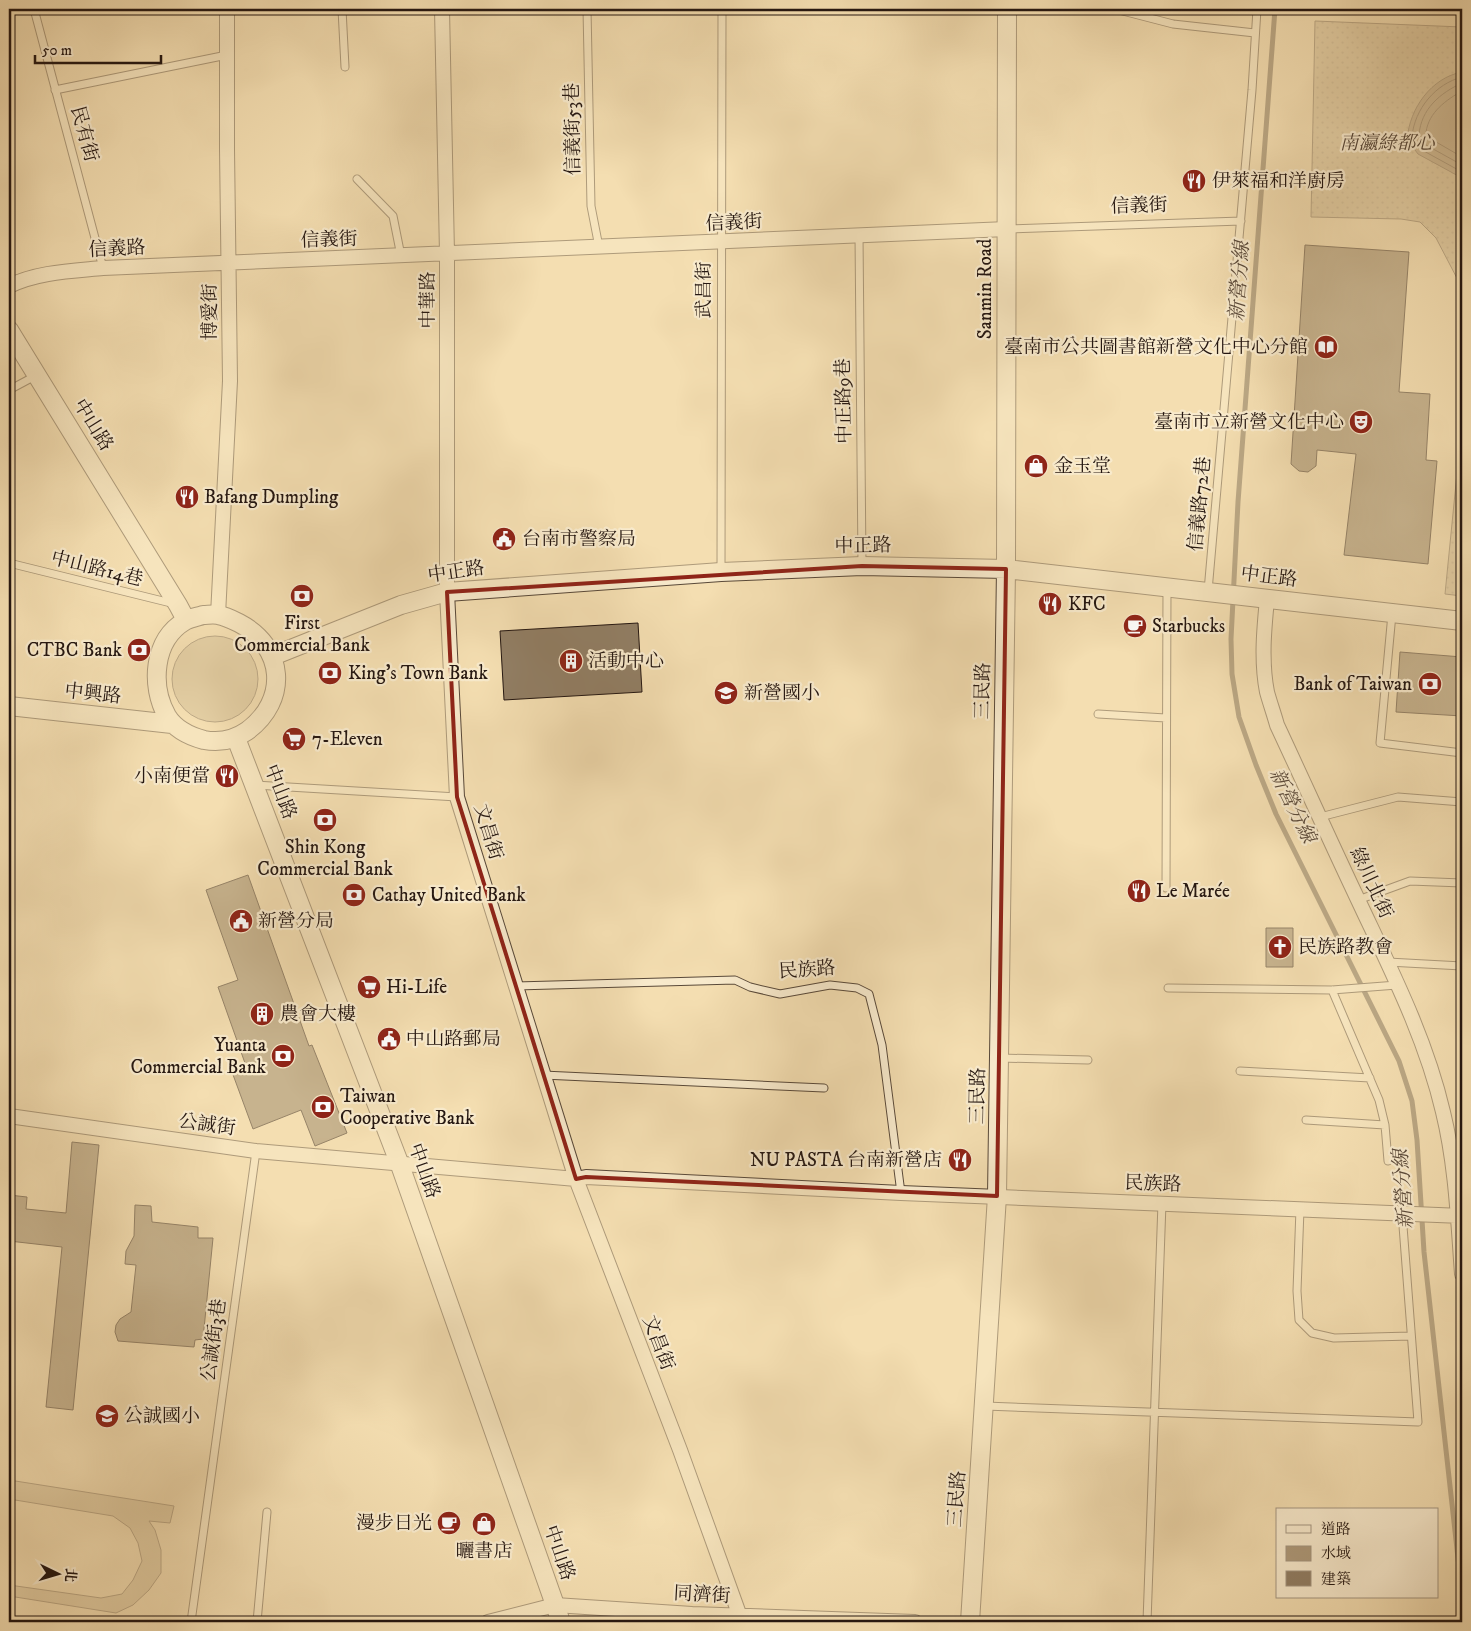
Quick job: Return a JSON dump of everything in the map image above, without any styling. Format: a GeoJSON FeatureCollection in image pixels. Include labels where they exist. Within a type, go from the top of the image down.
{"type":"FeatureCollection","features":[{"type":"Feature","properties":{"kind":"street","name":"博愛街"},"geometry":{"type":"LineString","coordinates":[[218,615],[230,381],[227,9]]}},
{"type":"Feature","properties":{"kind":"street","name":"中華路"},"geometry":{"type":"LineString","coordinates":[[442,9],[447,254],[447,592]]}},
{"type":"Feature","properties":{"kind":"street","name":"Sanmin Road"},"geometry":{"type":"LineString","coordinates":[[1006,569],[1008,9]]}},
{"type":"Feature","properties":{"kind":"street","name":"信義街"},"geometry":{"type":"LineString","coordinates":[[229,263],[1007,229]]}},
{"type":"Feature","properties":{"kind":"street","name":"信義路"},"geometry":{"type":"LineString","coordinates":[[9,286],[19,281],[63,271],[229,263]]}},
{"type":"Feature","properties":{"kind":"street","name":"中山路"},"geometry":{"type":"LineString","coordinates":[[9,330],[182,612]]}},
{"type":"Feature","properties":{"kind":"street","name":"中正路"},"geometry":{"type":"LineString","coordinates":[[272,656],[401,605],[447,592],[721,572],[862,566],[1006,569],[1462,621]]}},
{"type":"Feature","properties":{"kind":"street","name":"三民路"},"geometry":{"type":"LineString","coordinates":[[970,1622],[997,1196],[1006,569]]}},
{"type":"Feature","properties":{"kind":"street","name":"文昌街"},"geometry":{"type":"LineString","coordinates":[[447,592],[457,797],[576,1179],[680,1450],[741,1619]]}},
{"type":"Feature","properties":{"kind":"street","name":"綠川北街"},"geometry":{"type":"LineString","coordinates":[[1261,598],[1267,692],[1278,725],[1421,1037],[1444,1113],[1460,1216],[1462,1274]]}},
{"type":"Feature","properties":{"kind":"street"},"geometry":{"type":"LineString","coordinates":[[182,612],[218,615],[232,619],[256,632],[272,656],[276,672],[276,689],[261,719],[236,738],[222,741],[193,737],[172,724],[158,695],[156,678],[158,658],[182,612]]}},
{"type":"Feature","properties":{"kind":"street","name":"中興路"},"geometry":{"type":"LineString","coordinates":[[9,706],[172,724]]}},
{"type":"Feature","properties":{"kind":"street","name":"中山路"},"geometry":{"type":"LineString","coordinates":[[236,738],[400,1165],[562,1622]]}},
{"type":"Feature","properties":{"kind":"street","name":"公誠街"},"geometry":{"type":"LineString","coordinates":[[9,1116],[256,1151],[400,1165]]}},
{"type":"Feature","properties":{"kind":"street","name":"民族路"},"geometry":{"type":"LineString","coordinates":[[400,1165],[576,1179],[586,1177],[901,1193],[1460,1216]]}},
{"type":"Feature","properties":{"kind":"street","name":"同濟街"},"geometry":{"type":"LineString","coordinates":[[488,1622],[555,1606],[741,1619],[752,1615],[915,1622]]}},
{"type":"Feature","properties":{"kind":"lane","name":"民有街"},"geometry":{"type":"LineString","coordinates":[[34,9],[103,268]]}},
{"type":"Feature","properties":{"kind":"lane"},"geometry":{"type":"LineString","coordinates":[[342,9],[345,67]]}},
{"type":"Feature","properties":{"kind":"lane","name":"信義街53巷"},"geometry":{"type":"LineString","coordinates":[[587,9],[591,206],[599,247]]}},
{"type":"Feature","properties":{"kind":"lane","name":"武昌街"},"geometry":{"type":"LineString","coordinates":[[721,572],[720,242],[722,9]]}},
{"type":"Feature","properties":{"kind":"lane"},"geometry":{"type":"LineString","coordinates":[[1115,9],[1173,24],[1255,32]]}},
{"type":"Feature","properties":{"kind":"lane","name":"信義路72巷"},"geometry":{"type":"LineString","coordinates":[[1214,592],[1257,9]]}},
{"type":"Feature","properties":{"kind":"lane"},"geometry":{"type":"LineString","coordinates":[[55,90],[227,54]]}},
{"type":"Feature","properties":{"kind":"lane"},"geometry":{"type":"LineString","coordinates":[[357,179],[393,216],[401,256]]}},
{"type":"Feature","properties":{"kind":"lane","name":"信義街"},"geometry":{"type":"LineString","coordinates":[[1007,229],[1241,221]]}},
{"type":"Feature","properties":{"kind":"lane","name":"中正路9巷"},"geometry":{"type":"LineString","coordinates":[[859,235],[862,566]]}},
{"type":"Feature","properties":{"kind":"lane"},"geometry":{"type":"LineString","coordinates":[[9,390],[37,375]]}},
{"type":"Feature","properties":{"kind":"lane","name":"中山路14巷"},"geometry":{"type":"LineString","coordinates":[[9,563],[153,600],[182,612]]}},
{"type":"Feature","properties":{"kind":"lane"},"geometry":{"type":"LineString","coordinates":[[1166,888],[1167,587]]}},
{"type":"Feature","properties":{"kind":"lane"},"geometry":{"type":"LineString","coordinates":[[1392,614],[1380,743],[1462,753]]}},
{"type":"Feature","properties":{"kind":"lane"},"geometry":{"type":"LineString","coordinates":[[1098,714],[1166,718]]}},
{"type":"Feature","properties":{"kind":"lane"},"geometry":{"type":"LineString","coordinates":[[255,785],[457,797]]}},
{"type":"Feature","properties":{"kind":"lane"},"geometry":{"type":"LineString","coordinates":[[1320,817],[1398,797],[1462,802]]}},
{"type":"Feature","properties":{"kind":"lane"},"geometry":{"type":"LineString","coordinates":[[1358,900],[1410,881],[1462,883]]}},
{"type":"Feature","properties":{"kind":"lane"},"geometry":{"type":"LineString","coordinates":[[1388,962],[1462,966]]}},
{"type":"Feature","properties":{"kind":"lane","name":"民族路"},"geometry":{"type":"LineString","coordinates":[[516,986],[735,980],[780,994],[830,986],[857,988],[869,994],[882,1045],[901,1193]]}},
{"type":"Feature","properties":{"kind":"lane"},"geometry":{"type":"LineString","coordinates":[[1168,988],[1332,990],[1397,985]]}},
{"type":"Feature","properties":{"kind":"lane"},"geometry":{"type":"LineString","coordinates":[[1332,990],[1378,1100],[1385,1126],[1388,1160]]}},
{"type":"Feature","properties":{"kind":"lane"},"geometry":{"type":"LineString","coordinates":[[1000,1058],[1088,1060]]}},
{"type":"Feature","properties":{"kind":"lane"},"geometry":{"type":"LineString","coordinates":[[1240,1071],[1370,1078]]}},
{"type":"Feature","properties":{"kind":"lane"},"geometry":{"type":"LineString","coordinates":[[543,1075],[824,1088]]}},
{"type":"Feature","properties":{"kind":"lane"},"geometry":{"type":"LineString","coordinates":[[1306,1120],[1385,1126]]}},
{"type":"Feature","properties":{"kind":"lane","name":"公誠街3巷"},"geometry":{"type":"LineString","coordinates":[[191,1622],[256,1151]]}},
{"type":"Feature","properties":{"kind":"lane"},"geometry":{"type":"LineString","coordinates":[[1147,1622],[1162,1203]]}},
{"type":"Feature","properties":{"kind":"lane"},"geometry":{"type":"LineString","coordinates":[[1300,1209],[1297,1291],[1299,1320],[1312,1333],[1334,1338],[1411,1336]]}},
{"type":"Feature","properties":{"kind":"lane"},"geometry":{"type":"LineString","coordinates":[[985,1406],[1418,1422],[1402,1213]]}},
{"type":"Feature","properties":{"kind":"lane"},"geometry":{"type":"LineString","coordinates":[[256,1622],[266,1512]]}},
{"type":"Feature","properties":{"kind":"highlighted area"},"geometry":{"type":"Polygon","coordinates":[[[862,566],[1006,569],[997,1196],[586,1177],[576,1179],[457,797],[447,592],[862,566]]]}},
{"type":"Feature","properties":{"kind":"green space","name":"南瀛綠都心"},"geometry":{"type":"Polygon","coordinates":[[[1315,21],[1462,27],[1462,304],[1460,284],[1436,238],[1420,222],[1401,219],[1311,217],[1315,21]]]}},
{"type":"Feature","properties":{"kind":"green space"},"geometry":{"type":"Polygon","coordinates":[[[1462,423],[1462,596],[1445,594],[1462,423]]]}},
{"type":"Feature","properties":{"kind":"green space"},"geometry":{"type":"Polygon","coordinates":[[[207,636],[223,636],[232,639],[246,648],[255,662],[258,679],[255,696],[246,710],[232,719],[223,722],[207,722],[191,715],[179,703],[172,687],[172,671],[179,655],[191,643],[207,636]]]}},
{"type":"Feature","properties":{"kind":"green space"},"geometry":{"type":"Polygon","coordinates":[[[9,1480],[174,1506],[170,1523],[149,1521],[155,1530],[161,1550],[161,1573],[149,1590],[133,1605],[116,1613],[9,1596],[9,1585],[101,1598],[122,1594],[133,1580],[142,1561],[138,1543],[130,1528],[113,1516],[9,1499],[9,1480]]]}},
{"type":"Feature","properties":{"kind":"water"},"geometry":{"type":"Polygon","coordinates":[[[1462,72],[1462,178],[1418,154],[1407,139],[1412,116],[1424,96],[1441,81],[1451,75],[1462,72]]]}},
{"type":"Feature","properties":{"kind":"building","name":"臺南市立新營文化中心"},"geometry":{"type":"Polygon","coordinates":[[[1305,245],[1409,252],[1399,392],[1430,394],[1426,460],[1437,461],[1428,564],[1344,555],[1356,454],[1317,450],[1316,466],[1308,472],[1299,471],[1291,464],[1305,245]]]}},
{"type":"Feature","properties":{"kind":"building","name":"活動中心"},"geometry":{"type":"Polygon","coordinates":[[[638,623],[642,692],[504,700],[500,631],[638,623]]]}},
{"type":"Feature","properties":{"kind":"building","name":"Bank of Taiwan"},"geometry":{"type":"Polygon","coordinates":[[[1400,652],[1462,657],[1462,716],[1396,712],[1400,652]]]}},
{"type":"Feature","properties":{"kind":"building"},"geometry":{"type":"Polygon","coordinates":[[[248,875],[309,1046],[312,1045],[347,1133],[315,1146],[301,1110],[253,1129],[232,1072],[246,1066],[218,987],[238,980],[206,890],[248,875]]]}},
{"type":"Feature","properties":{"kind":"building","name":"民族路教會"},"geometry":{"type":"Polygon","coordinates":[[[1266,928],[1293,928],[1293,967],[1266,967],[1266,928]]]}},
{"type":"Feature","properties":{"kind":"building"},"geometry":{"type":"Polygon","coordinates":[[[72,1142],[99,1145],[73,1410],[46,1407],[62,1247],[9,1241],[9,1195],[27,1197],[26,1209],[66,1213],[72,1142]]]}},
{"type":"Feature","properties":{"kind":"building"},"geometry":{"type":"Polygon","coordinates":[[[135,1205],[151,1206],[152,1222],[198,1227],[198,1238],[213,1238],[203,1339],[195,1340],[194,1347],[118,1341],[115,1332],[116,1325],[120,1319],[131,1312],[136,1265],[125,1264],[126,1251],[134,1236],[135,1205]]]}},
{"type":"Feature","properties":{"kind":"waterway","name":"新營分線"},"geometry":{"type":"LineString","coordinates":[[1275,9],[1238,502],[1231,639],[1232,674],[1239,717],[1276,814],[1399,1061],[1412,1101],[1417,1140],[1424,1252],[1462,1594]]}},
{"type":"Feature","properties":{"kind":"place","name":"伊萊福和洋廚房"},"geometry":{"type":"Point","coordinates":[1194,181]}},
{"type":"Feature","properties":{"kind":"place","name":"臺南市公共圖書館新營文化中心分館"},"geometry":{"type":"Point","coordinates":[1326,347]}},
{"type":"Feature","properties":{"kind":"place","name":"臺南市立新營文化中心"},"geometry":{"type":"Point","coordinates":[1361,422]}},
{"type":"Feature","properties":{"kind":"place","name":"金玉堂"},"geometry":{"type":"Point","coordinates":[1036,466]}},
{"type":"Feature","properties":{"kind":"place","name":"Bafang Dumpling"},"geometry":{"type":"Point","coordinates":[187,497]}},
{"type":"Feature","properties":{"kind":"place","name":"台南市警察局"},"geometry":{"type":"Point","coordinates":[504,539]}},
{"type":"Feature","properties":{"kind":"place","name":"First Commercial Bank"},"geometry":{"type":"Point","coordinates":[302,596]}},
{"type":"Feature","properties":{"kind":"place","name":"KFC"},"geometry":{"type":"Point","coordinates":[1050,604]}},
{"type":"Feature","properties":{"kind":"place","name":"Starbucks"},"geometry":{"type":"Point","coordinates":[1135,626]}},
{"type":"Feature","properties":{"kind":"place","name":"CTBC Bank"},"geometry":{"type":"Point","coordinates":[139,650]}},
{"type":"Feature","properties":{"kind":"place","name":"活動中心"},"geometry":{"type":"Point","coordinates":[571,661]}},
{"type":"Feature","properties":{"kind":"place","name":"King's Town Bank"},"geometry":{"type":"Point","coordinates":[330,673]}},
{"type":"Feature","properties":{"kind":"place","name":"Bank of Taiwan"},"geometry":{"type":"Point","coordinates":[1430,684]}},
{"type":"Feature","properties":{"kind":"place","name":"新營國小"},"geometry":{"type":"Point","coordinates":[726,693]}},
{"type":"Feature","properties":{"kind":"place","name":"7-Eleven"},"geometry":{"type":"Point","coordinates":[294,739]}},
{"type":"Feature","properties":{"kind":"place","name":"小南便當"},"geometry":{"type":"Point","coordinates":[227,776]}},
{"type":"Feature","properties":{"kind":"place","name":"Shin Kong Commercial Bank"},"geometry":{"type":"Point","coordinates":[325,820]}},
{"type":"Feature","properties":{"kind":"place","name":"Le Marée"},"geometry":{"type":"Point","coordinates":[1139,891]}},
{"type":"Feature","properties":{"kind":"place","name":"Cathay United Bank"},"geometry":{"type":"Point","coordinates":[354,895]}},
{"type":"Feature","properties":{"kind":"place","name":"新營分局"},"geometry":{"type":"Point","coordinates":[241,921]}},
{"type":"Feature","properties":{"kind":"place","name":"民族路教會"},"geometry":{"type":"Point","coordinates":[1280,947]}},
{"type":"Feature","properties":{"kind":"place","name":"Hi-Life"},"geometry":{"type":"Point","coordinates":[369,987]}},
{"type":"Feature","properties":{"kind":"place","name":"農會大樓"},"geometry":{"type":"Point","coordinates":[262,1014]}},
{"type":"Feature","properties":{"kind":"place","name":"中山路郵局"},"geometry":{"type":"Point","coordinates":[389,1039]}},
{"type":"Feature","properties":{"kind":"place","name":"Yuanta Commercial Bank"},"geometry":{"type":"Point","coordinates":[283,1056]}},
{"type":"Feature","properties":{"kind":"place","name":"Taiwan Cooperative Bank"},"geometry":{"type":"Point","coordinates":[323,1107]}},
{"type":"Feature","properties":{"kind":"place","name":"NU PASTA 台南新營店"},"geometry":{"type":"Point","coordinates":[960,1160]}},
{"type":"Feature","properties":{"kind":"place","name":"公誠國小"},"geometry":{"type":"Point","coordinates":[107,1416]}},
{"type":"Feature","properties":{"kind":"place","name":"漫步日光"},"geometry":{"type":"Point","coordinates":[449,1523]}},
{"type":"Feature","properties":{"kind":"place","name":"曬書店"},"geometry":{"type":"Point","coordinates":[484,1524]}}]}
